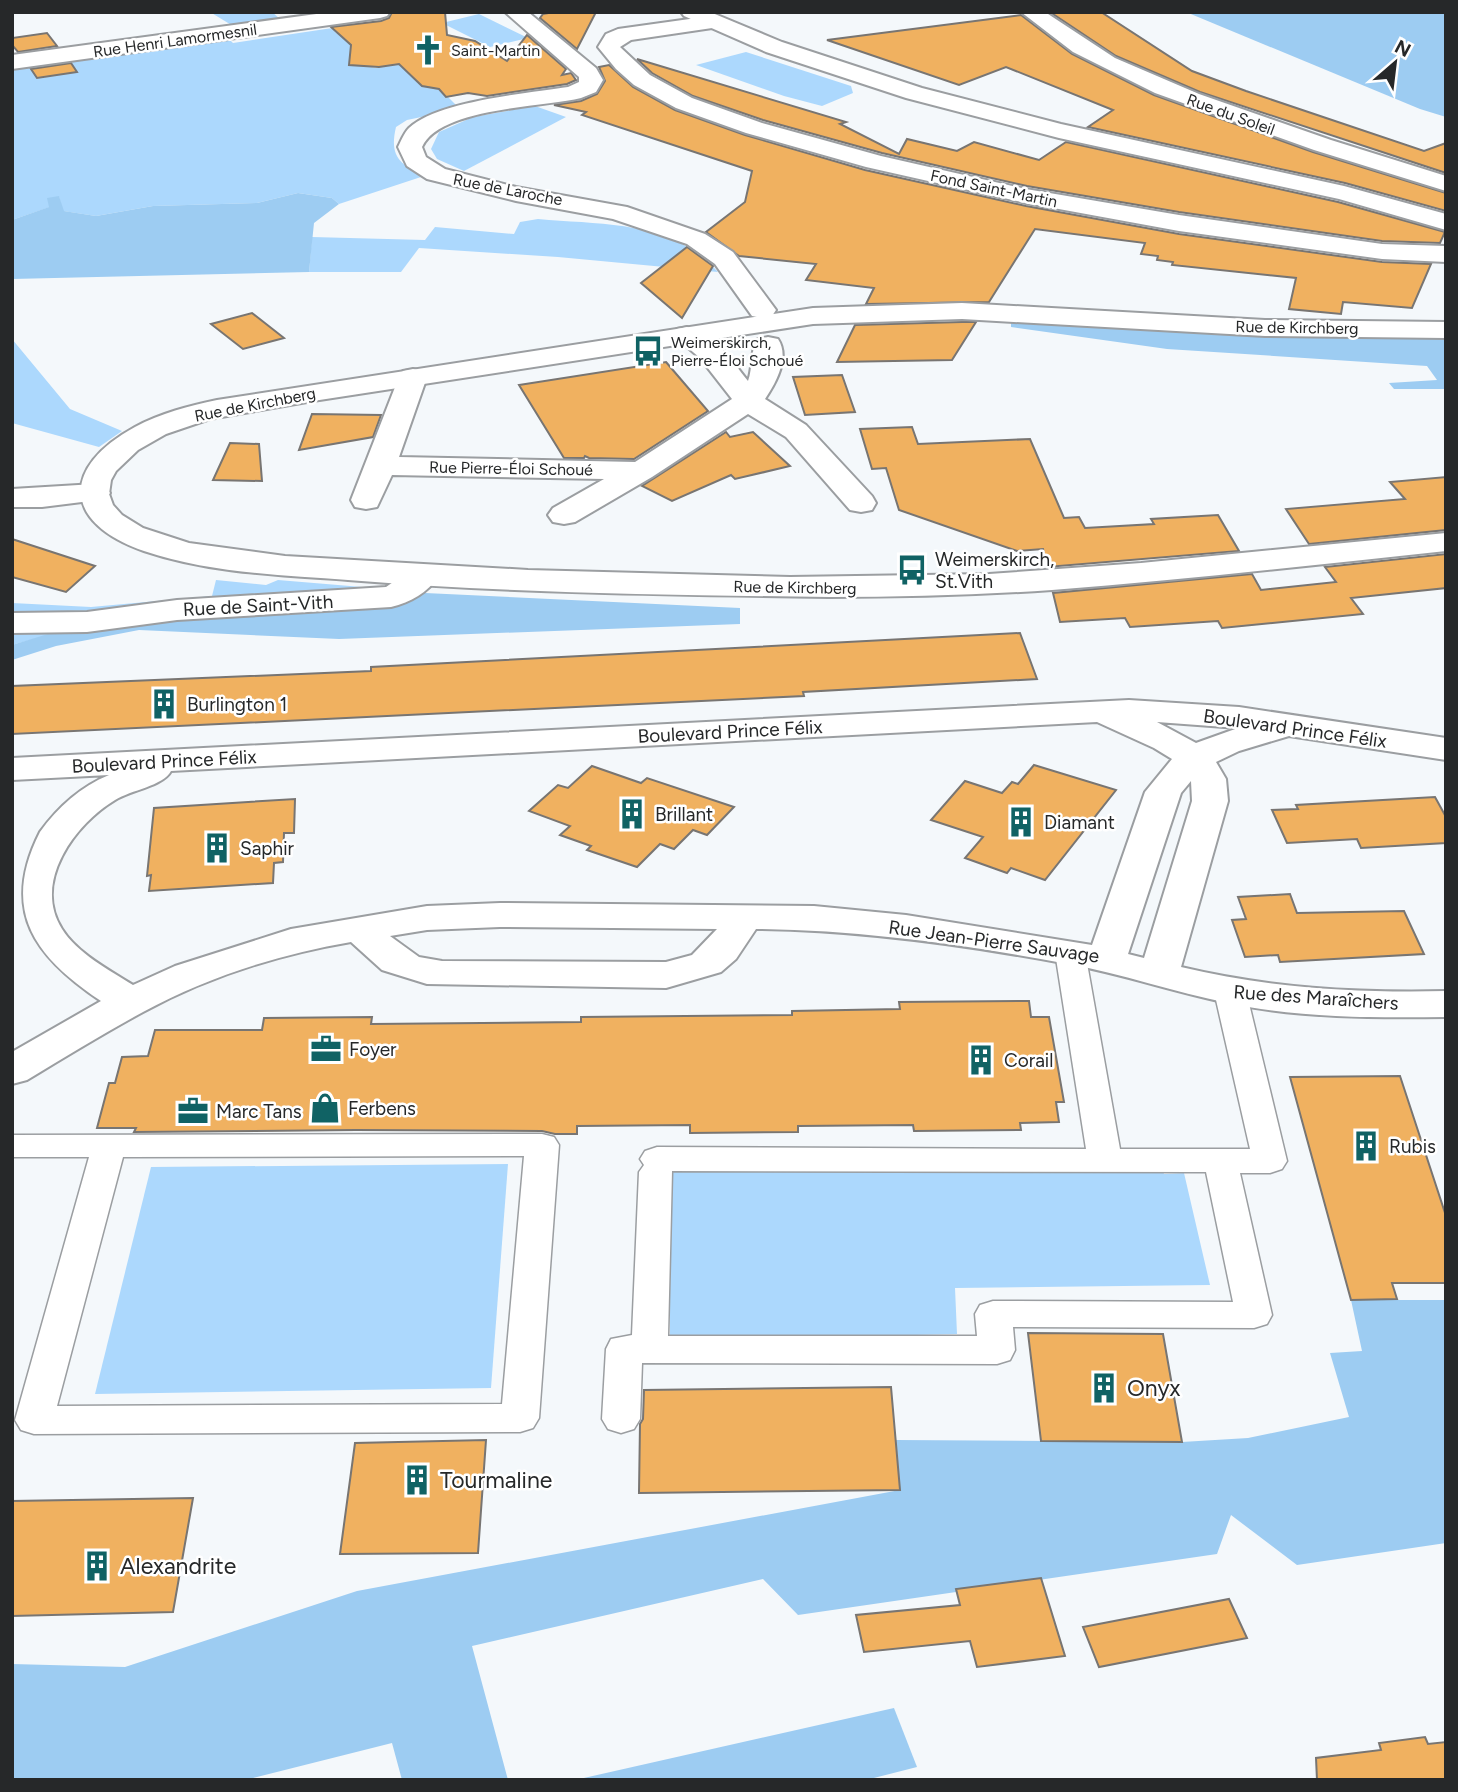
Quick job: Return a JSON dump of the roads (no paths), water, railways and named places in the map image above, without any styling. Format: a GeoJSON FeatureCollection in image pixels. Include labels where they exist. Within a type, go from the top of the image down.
{"type":"FeatureCollection","features":[{"type":"Feature","properties":{"kind":"street","name":"Rue Henri Lamormesnil"},"geometry":{"type":"LineString","coordinates":[[12,62],[380,12]]}},
{"type":"Feature","properties":{"kind":"street","name":"Rue de Laroche"},"geometry":{"type":"LineString","coordinates":[[515,12],[588,73],[592,80],[588,87],[573,93],[468,112],[432,124],[416,134],[410,148],[416,161],[436,174],[472,184],[618,212],[696,239],[724,258],[762,310]]}},
{"type":"Feature","properties":{"kind":"street"},"geometry":{"type":"LineString","coordinates":[[626,12],[644,32]]}},
{"type":"Feature","properties":{"kind":"street","name":"Rue du Soleil"},"geometry":{"type":"LineString","coordinates":[[1031,12],[1095,56],[1133,76],[1353,157],[1446,184]]}},
{"type":"Feature","properties":{"kind":"street"},"geometry":{"type":"LineString","coordinates":[[709,16],[774,47],[914,93],[1006,118],[1284,179],[1446,222]]}},
{"type":"Feature","properties":{"kind":"street","name":"Fond Saint-Martin"},"geometry":{"type":"LineString","coordinates":[[709,16],[614,39],[609,47],[621,64],[661,92],[683,103],[764,131],[961,183],[1162,221],[1293,241],[1400,253],[1446,254]]}},
{"type":"Feature","properties":{"kind":"street","name":"Rue de Kirchberg"},"geometry":{"type":"LineString","coordinates":[[1446,330],[1265,328],[962,311],[813,316],[237,404],[194,414],[156,428],[124,445],[104,463],[94,482],[95,501],[107,519],[130,534],[178,550],[232,561],[423,576],[769,587],[916,587],[1042,581],[1446,542]]}},
{"type":"Feature","properties":{"kind":"street"},"geometry":{"type":"LineString","coordinates":[[687,335],[710,352],[748,401],[796,431],[861,503]]}},
{"type":"Feature","properties":{"kind":"street"},"geometry":{"type":"LineString","coordinates":[[564,516],[641,471],[748,401],[761,387],[769,367],[767,340]]}},
{"type":"Feature","properties":{"kind":"street"},"geometry":{"type":"LineString","coordinates":[[366,500],[413,377]]}},
{"type":"Feature","properties":{"kind":"street","name":"Rue Pierre-Éloi Schoué"},"geometry":{"type":"LineString","coordinates":[[381,466],[641,471]]}},
{"type":"Feature","properties":{"kind":"street"},"geometry":{"type":"LineString","coordinates":[[12,498],[95,493]]}},
{"type":"Feature","properties":{"kind":"street","name":"Rue de Saint-Vith"},"geometry":{"type":"LineString","coordinates":[[12,623],[87,622],[177,610],[391,597],[404,592],[423,576]]}},
{"type":"Feature","properties":{"kind":"street","name":"Rue de Saint-Vith"},"geometry":{"type":"LineString","coordinates":[[12,645],[87,622]]}},
{"type":"Feature","properties":{"kind":"street"},"geometry":{"type":"LineString","coordinates":[[1075,712],[1106,716],[1141,728],[1194,759],[1208,778],[1210,801],[1159,975]]}},
{"type":"Feature","properties":{"kind":"street","name":"Boulevard Prince Félix"},"geometry":{"type":"LineString","coordinates":[[12,772],[1075,712],[1184,712],[1446,749]]}},
{"type":"Feature","properties":{"kind":"street","name":"Rue Jean-Pierre Sauvage"},"geometry":{"type":"LineString","coordinates":[[12,1070],[130,1002],[189,975],[305,938],[427,918],[500,915],[814,918],[906,927],[1088,957],[1163,792],[1176,773],[1194,759],[1237,737],[1294,728]]}},
{"type":"Feature","properties":{"kind":"street"},"geometry":{"type":"LineString","coordinates":[[130,1002],[76,964],[46,935],[33,911],[31,889],[40,861],[66,822],[91,799],[127,779],[178,765],[230,758]]}},
{"type":"Feature","properties":{"kind":"street"},"geometry":{"type":"LineString","coordinates":[[12,772],[31,781],[50,796],[66,822]]}},
{"type":"Feature","properties":{"kind":"street"},"geometry":{"type":"LineString","coordinates":[[360,929],[393,961],[412,970],[442,974],[666,975],[690,971],[712,962],[746,916]]}},
{"type":"Feature","properties":{"kind":"street"},"geometry":{"type":"LineString","coordinates":[[1088,957],[1104,1160]]}},
{"type":"Feature","properties":{"kind":"street","name":"Rue des Maraîchers"},"geometry":{"type":"LineString","coordinates":[[1088,957],[1230,992],[1305,1001],[1387,1005],[1446,1004]]}},
{"type":"Feature","properties":{"kind":"street"},"geometry":{"type":"LineString","coordinates":[[650,1336],[656,1165],[1270,1161],[1230,992]]}},
{"type":"Feature","properties":{"kind":"street"},"geometry":{"type":"LineString","coordinates":[[12,1146],[542,1145],[520,1418],[34,1420],[109,1146]]}},
{"type":"Feature","properties":{"kind":"street"},"geometry":{"type":"LineString","coordinates":[[621,1419],[624,1349],[997,1350],[993,1314],[1254,1315],[1222,1161]]}},
{"type":"Feature","properties":{"kind":"place","name":"Saint-Martin"},"geometry":{"type":"Point","coordinates":[428,50]}},
{"type":"Feature","properties":{"kind":"place","name":"Weimerskirch, Pierre-Éloi Schoué"},"geometry":{"type":"Point","coordinates":[648,351]}},
{"type":"Feature","properties":{"kind":"place","name":"Weimerskirch, St.Vith"},"geometry":{"type":"Point","coordinates":[912,570]}},
{"type":"Feature","properties":{"kind":"place","name":"Burlington 1"},"geometry":{"type":"Point","coordinates":[164,704]}},
{"type":"Feature","properties":{"kind":"place","name":"Brillant"},"geometry":{"type":"Point","coordinates":[632,814]}},
{"type":"Feature","properties":{"kind":"place","name":"Diamant"},"geometry":{"type":"Point","coordinates":[1021,822]}},
{"type":"Feature","properties":{"kind":"place","name":"Saphir"},"geometry":{"type":"Point","coordinates":[217,848]}},
{"type":"Feature","properties":{"kind":"place","name":"Foyer"},"geometry":{"type":"Point","coordinates":[326,1049]}},
{"type":"Feature","properties":{"kind":"place","name":"Corail"},"geometry":{"type":"Point","coordinates":[981,1060]}},
{"type":"Feature","properties":{"kind":"place","name":"Ferbens"},"geometry":{"type":"Point","coordinates":[325,1108]}},
{"type":"Feature","properties":{"kind":"place","name":"Marc Tans"},"geometry":{"type":"Point","coordinates":[193,1111]}},
{"type":"Feature","properties":{"kind":"place","name":"Rubis"},"geometry":{"type":"Point","coordinates":[1366,1146]}},
{"type":"Feature","properties":{"kind":"place","name":"Onyx"},"geometry":{"type":"Point","coordinates":[1104,1388]}},
{"type":"Feature","properties":{"kind":"place","name":"Tourmaline"},"geometry":{"type":"Point","coordinates":[417,1480]}},
{"type":"Feature","properties":{"kind":"place","name":"Alexandrite"},"geometry":{"type":"Point","coordinates":[97,1566]}}]}
